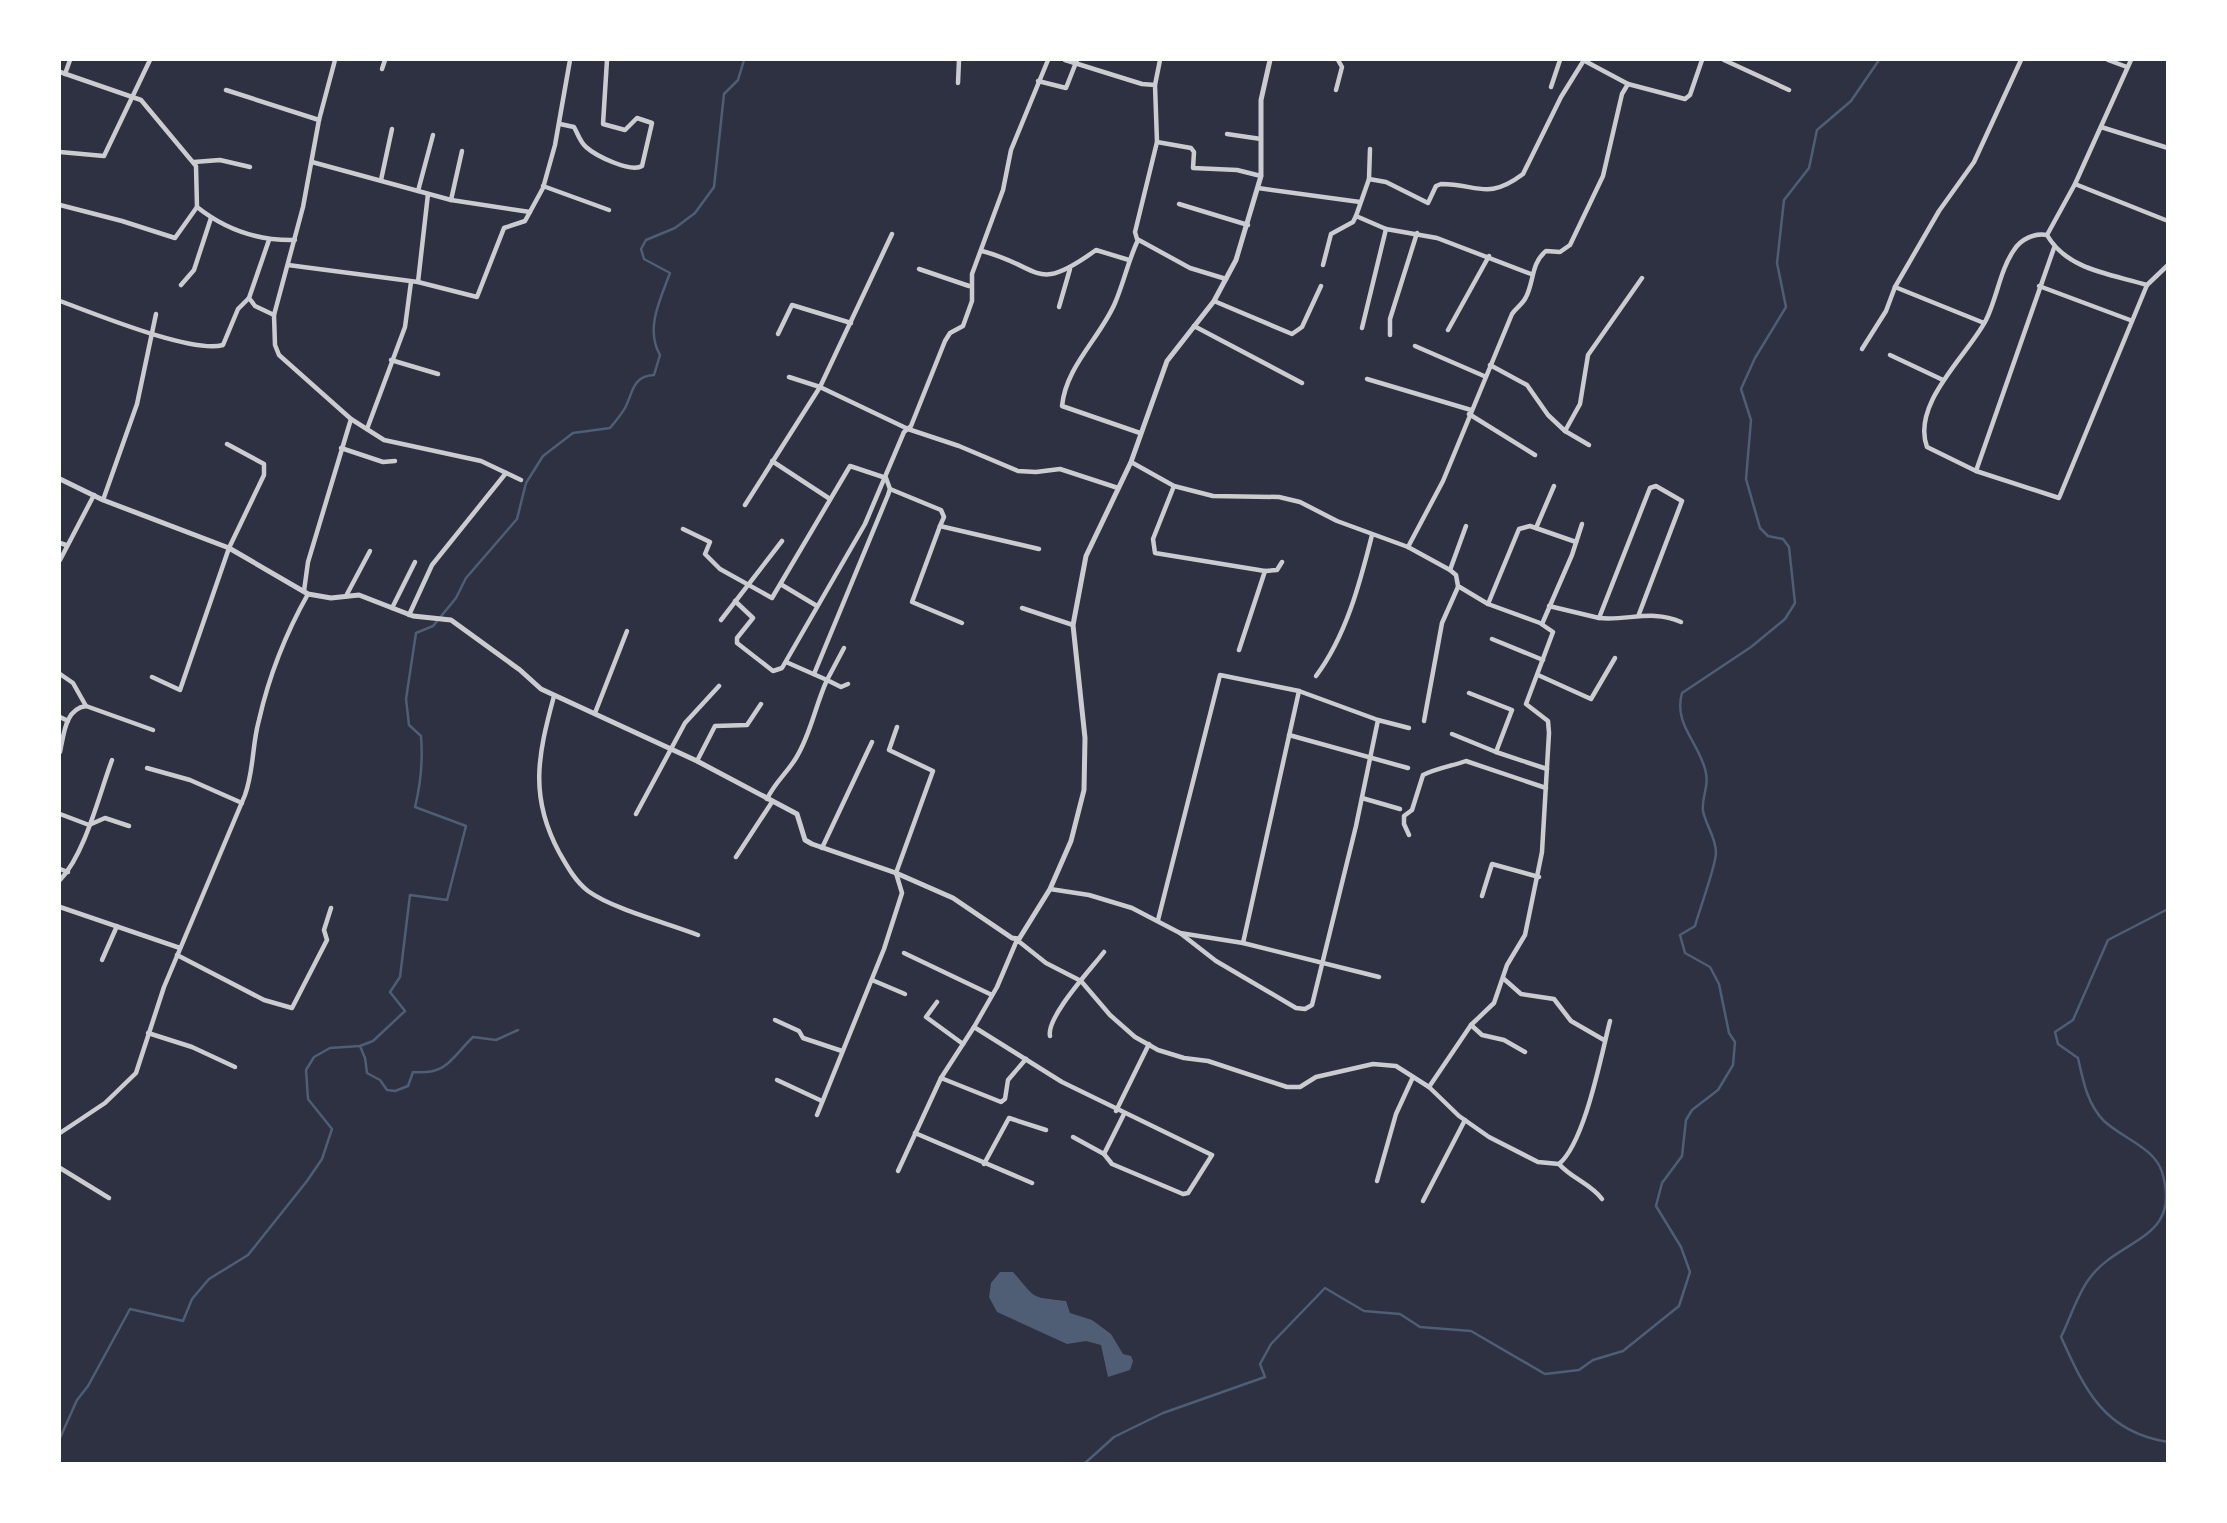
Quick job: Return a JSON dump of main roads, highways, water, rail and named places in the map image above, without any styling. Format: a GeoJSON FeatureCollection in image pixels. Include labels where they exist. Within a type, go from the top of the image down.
{"type":"FeatureCollection","features":[{"type":"Feature","properties":{"kind":"water"},"geometry":{"type":"Polygon","coordinates":[[[1000,1272],[1013,1272],[1035,1295],[1066,1301],[1070,1313],[1092,1320],[1111,1334],[1123,1354],[1131,1356],[1133,1361],[1130,1370],[1108,1377],[1101,1345],[1086,1341],[1067,1344],[997,1312],[989,1297],[991,1283],[1000,1272]]]}},
{"type":"Feature","properties":{"kind":"waterway"},"geometry":{"type":"LineString","coordinates":[[60,1438],[77,1400],[88,1386],[130,1309],[183,1321],[192,1299],[209,1279],[248,1255],[322,1159],[332,1129],[308,1099],[306,1070],[314,1057],[330,1048],[360,1046],[373,1041],[405,1011],[390,992],[400,977],[410,895],[447,900],[466,826],[415,807],[421,772],[421,736],[409,725],[406,699],[416,633],[433,626],[456,598],[466,578],[517,519],[526,483],[543,456],[573,433],[610,428],[625,408],[637,382],[641,378],[654,375],[660,355],[654,325],[658,304],[670,273],[644,259],[641,249],[646,240],[675,228],[695,213],[714,187],[724,94],[738,80],[744,60]]}},
{"type":"Feature","properties":{"kind":"waterway"},"geometry":{"type":"LineString","coordinates":[[1084,1464],[1114,1437],[1163,1413],[1265,1377],[1260,1364],[1271,1344],[1325,1288],[1364,1311],[1400,1314],[1420,1327],[1471,1331],[1545,1374],[1579,1370],[1593,1360],[1623,1351],[1679,1306],[1690,1272],[1681,1247],[1656,1206],[1662,1183],[1682,1156],[1686,1120],[1692,1110],[1718,1090],[1733,1065],[1735,1042],[1729,1033],[1719,984],[1710,967],[1685,953],[1680,935],[1695,926],[1716,853],[1703,811],[1706,771],[1686,729],[1680,703],[1682,693],[1751,647],[1785,619],[1795,603],[1789,547],[1783,539],[1768,536],[1760,528],[1746,479],[1751,420],[1741,389],[1755,358],[1786,307],[1777,263],[1784,200],[1809,168],[1817,130],[1851,101],[1879,60]]}},
{"type":"Feature","properties":{"kind":"waterway"},"geometry":{"type":"LineString","coordinates":[[2168,909],[2108,940],[2073,1020],[2055,1032],[2058,1044],[2078,1058],[2086,1091],[2098,1114],[2111,1127],[2153,1156],[2162,1172],[2166,1195],[2164,1212],[2156,1225],[2145,1236],[2102,1265],[2089,1279],[2061,1337],[2089,1391],[2112,1418],[2146,1437],[2168,1442]]}},
{"type":"Feature","properties":{"kind":"waterway"},"geometry":{"type":"LineString","coordinates":[[360,1046],[367,1073],[380,1080],[387,1090],[395,1091],[408,1086],[413,1072],[434,1071],[448,1064],[473,1037],[496,1040],[518,1030]]}}]}
